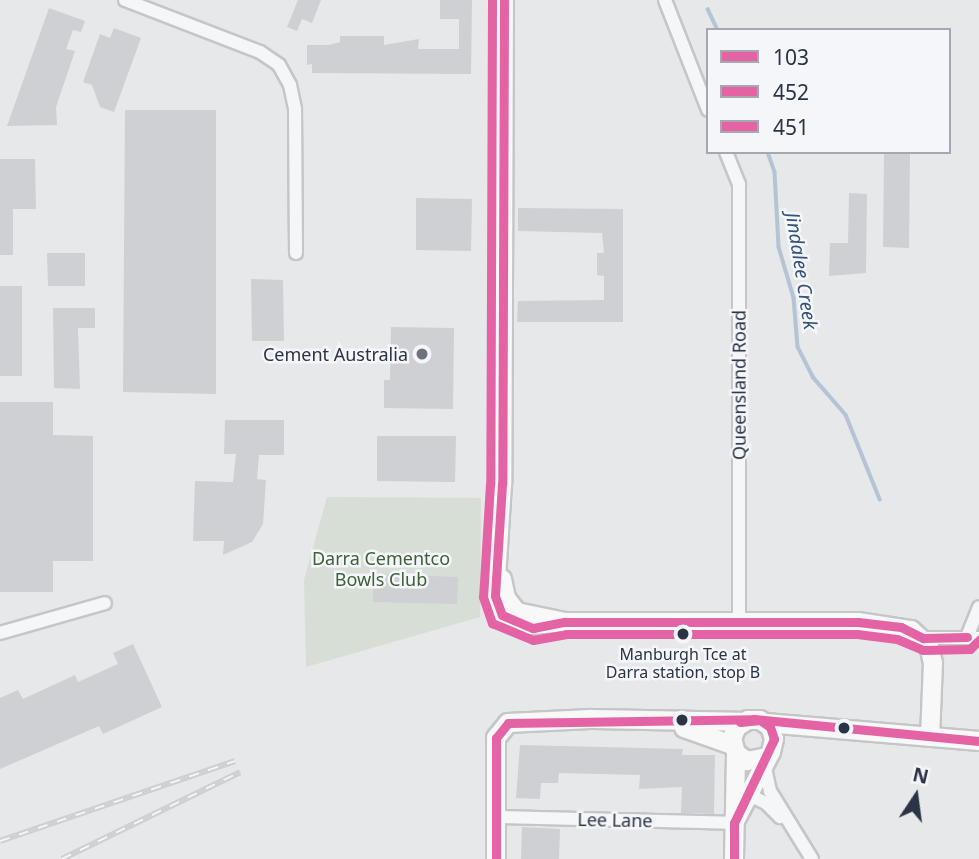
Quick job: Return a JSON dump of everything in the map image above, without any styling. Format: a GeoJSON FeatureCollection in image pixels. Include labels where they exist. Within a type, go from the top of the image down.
{"type":"FeatureCollection","features":[{"type":"Feature","properties":{"kind":"street"},"geometry":{"type":"LineString","coordinates":[[125,0],[260,52],[279,65],[290,85],[295,109],[296,253]]}},
{"type":"Feature","properties":{"kind":"street"},"geometry":{"type":"LineString","coordinates":[[504,0],[498,607],[519,619],[565,622],[739,621],[888,625],[923,638],[973,638],[979,607]]}},
{"type":"Feature","properties":{"kind":"street"},"geometry":{"type":"LineString","coordinates":[[665,0],[706,105]]}},
{"type":"Feature","properties":{"kind":"street","name":"Queensland Road"},"geometry":{"type":"LineString","coordinates":[[727,154],[739,184],[739,621]]}},
{"type":"Feature","properties":{"kind":"street"},"geometry":{"type":"LineString","coordinates":[[0,633],[105,603]]}},
{"type":"Feature","properties":{"kind":"street"},"geometry":{"type":"LineString","coordinates":[[923,638],[933,663],[930,737]]}},
{"type":"Feature","properties":{"kind":"street"},"geometry":{"type":"LineString","coordinates":[[496,859],[495,750],[501,729],[520,720],[742,722],[754,719],[770,731],[868,732],[979,741]]}},
{"type":"Feature","properties":{"kind":"street"},"geometry":{"type":"LineString","coordinates":[[664,721],[734,749],[754,762],[766,760]]}},
{"type":"Feature","properties":{"kind":"street"},"geometry":{"type":"LineString","coordinates":[[734,859],[734,823],[740,791],[733,732],[742,722]]}},
{"type":"Feature","properties":{"kind":"street"},"geometry":{"type":"LineString","coordinates":[[770,731],[766,760],[770,790],[812,859]]}},
{"type":"Feature","properties":{"kind":"street"},"geometry":{"type":"LineString","coordinates":[[740,791],[766,760]]}},
{"type":"Feature","properties":{"kind":"street"},"geometry":{"type":"LineString","coordinates":[[740,791],[766,803],[792,829]]}},
{"type":"Feature","properties":{"kind":"street","name":"Lee Lane"},"geometry":{"type":"LineString","coordinates":[[496,817],[734,823]]}},
{"type":"Feature","properties":{"kind":"green space","name":"Darra Cementco Bowls Club"},"geometry":{"type":"Polygon","coordinates":[[[327,497],[481,498],[480,617],[306,667],[304,580],[327,497]]]}},
{"type":"Feature","properties":{"kind":"building"},"geometry":{"type":"Polygon","coordinates":[[[298,0],[321,0],[312,23],[302,19],[297,31],[287,27],[298,0]]]}},
{"type":"Feature","properties":{"kind":"building"},"geometry":{"type":"Polygon","coordinates":[[[440,0],[472,0],[471,74],[312,73],[312,64],[307,65],[307,45],[340,42],[340,36],[384,36],[384,45],[419,39],[418,49],[459,49],[459,19],[440,19],[440,0]]]}},
{"type":"Feature","properties":{"kind":"building"},"geometry":{"type":"Polygon","coordinates":[[[49,8],[85,21],[81,32],[73,30],[66,49],[75,51],[56,107],[57,125],[7,126],[49,8]]]}},
{"type":"Feature","properties":{"kind":"building"},"geometry":{"type":"Polygon","coordinates":[[[114,28],[141,38],[114,112],[100,107],[92,85],[83,82],[100,34],[110,38],[114,28]]]}},
{"type":"Feature","properties":{"kind":"building"},"geometry":{"type":"Polygon","coordinates":[[[125,110],[216,110],[216,394],[123,392],[125,110]]]}},
{"type":"Feature","properties":{"kind":"building"},"geometry":{"type":"Polygon","coordinates":[[[884,154],[910,154],[909,248],[883,247],[884,154]]]}},
{"type":"Feature","properties":{"kind":"building"},"geometry":{"type":"Polygon","coordinates":[[[0,159],[35,159],[36,209],[13,209],[13,255],[0,255],[0,159]]]}},
{"type":"Feature","properties":{"kind":"building"},"geometry":{"type":"Polygon","coordinates":[[[849,193],[867,194],[866,273],[829,276],[830,243],[848,243],[849,193]]]}},
{"type":"Feature","properties":{"kind":"building"},"geometry":{"type":"Polygon","coordinates":[[[416,198],[472,199],[471,251],[416,250],[416,198]]]}},
{"type":"Feature","properties":{"kind":"building"},"geometry":{"type":"Polygon","coordinates":[[[518,208],[623,209],[623,322],[517,322],[518,301],[604,300],[604,276],[597,275],[597,253],[604,253],[602,233],[518,231],[518,208]]]}},
{"type":"Feature","properties":{"kind":"building"},"geometry":{"type":"Polygon","coordinates":[[[47,253],[85,253],[85,286],[48,286],[47,253]]]}},
{"type":"Feature","properties":{"kind":"building"},"geometry":{"type":"Polygon","coordinates":[[[251,279],[283,280],[284,341],[252,341],[251,279]]]}},
{"type":"Feature","properties":{"kind":"building"},"geometry":{"type":"Polygon","coordinates":[[[0,286],[22,286],[22,376],[0,376],[0,286]]]}},
{"type":"Feature","properties":{"kind":"building"},"geometry":{"type":"Polygon","coordinates":[[[53,308],[95,308],[95,328],[78,328],[80,389],[54,388],[53,308]]]}},
{"type":"Feature","properties":{"kind":"building","name":"Cement Australia"},"geometry":{"type":"Polygon","coordinates":[[[391,327],[454,328],[453,409],[384,408],[384,380],[390,380],[391,327]]]}},
{"type":"Feature","properties":{"kind":"building"},"geometry":{"type":"Polygon","coordinates":[[[0,402],[53,402],[53,435],[93,436],[93,561],[53,561],[53,592],[0,592],[0,402]]]}},
{"type":"Feature","properties":{"kind":"building"},"geometry":{"type":"Polygon","coordinates":[[[225,420],[284,420],[284,455],[259,455],[257,479],[266,480],[263,524],[252,542],[223,555],[224,541],[193,541],[195,481],[233,482],[236,454],[224,454],[225,420]]]}},
{"type":"Feature","properties":{"kind":"building"},"geometry":{"type":"Polygon","coordinates":[[[377,436],[456,436],[455,482],[377,481],[377,436]]]}},
{"type":"Feature","properties":{"kind":"building"},"geometry":{"type":"Polygon","coordinates":[[[373,574],[458,577],[457,604],[373,602],[373,574]]]}},
{"type":"Feature","properties":{"kind":"building"},"geometry":{"type":"Polygon","coordinates":[[[133,644],[162,707],[103,734],[99,726],[0,769],[0,698],[18,690],[23,699],[75,675],[78,682],[118,664],[113,653],[133,644]]]}},
{"type":"Feature","properties":{"kind":"building"},"geometry":{"type":"Polygon","coordinates":[[[520,745],[683,749],[682,755],[715,755],[714,814],[681,813],[682,787],[639,789],[640,775],[559,773],[558,783],[541,783],[540,799],[516,798],[520,745]]]}},
{"type":"Feature","properties":{"kind":"building"},"geometry":{"type":"Polygon","coordinates":[[[522,827],[560,829],[559,859],[521,859],[522,827]]]}},
{"type":"Feature","properties":{"kind":"waterway","name":"Jindalee Creek"},"geometry":{"type":"LineString","coordinates":[[708,9],[717,28]]}},
{"type":"Feature","properties":{"kind":"waterway","name":"Jindalee Creek"},"geometry":{"type":"LineString","coordinates":[[769,154],[775,172],[779,247],[794,298],[798,347],[813,377],[846,415],[880,499]]}},
{"type":"Feature","properties":{"kind":"railway"},"geometry":{"type":"LineString","coordinates":[[0,841],[235,761]]}},
{"type":"Feature","properties":{"kind":"railway"},"geometry":{"type":"LineString","coordinates":[[62,859],[240,772]]}},
{"type":"Feature","properties":{"kind":"transit line","name":"451"},"geometry":{"type":"LineString","coordinates":[[492,0],[490,484],[483,597],[492,623],[533,640],[566,634],[857,634],[897,639],[923,650],[970,649],[979,640]]}},
{"type":"Feature","properties":{"kind":"transit line","name":"452"},"geometry":{"type":"LineString","coordinates":[[504,0],[502,484],[495,596],[502,615],[533,628],[565,622],[858,622],[901,627],[923,638],[967,637]]}},
{"type":"Feature","properties":{"kind":"transit line","name":"103"},"geometry":{"type":"LineString","coordinates":[[496,859],[496,738],[508,723],[754,719],[979,741]]}},
{"type":"Feature","properties":{"kind":"transit line","name":"103"},"geometry":{"type":"LineString","coordinates":[[734,859],[734,823],[774,739],[770,727],[760,720],[740,722]]}},
{"type":"Feature","properties":{"kind":"place","name":"Cement Australia"},"geometry":{"type":"Point","coordinates":[422,354]}},
{"type":"Feature","properties":{"kind":"place","name":"Manburgh Tce at Darra station, stop B"},"geometry":{"type":"Point","coordinates":[683,634]}}]}
